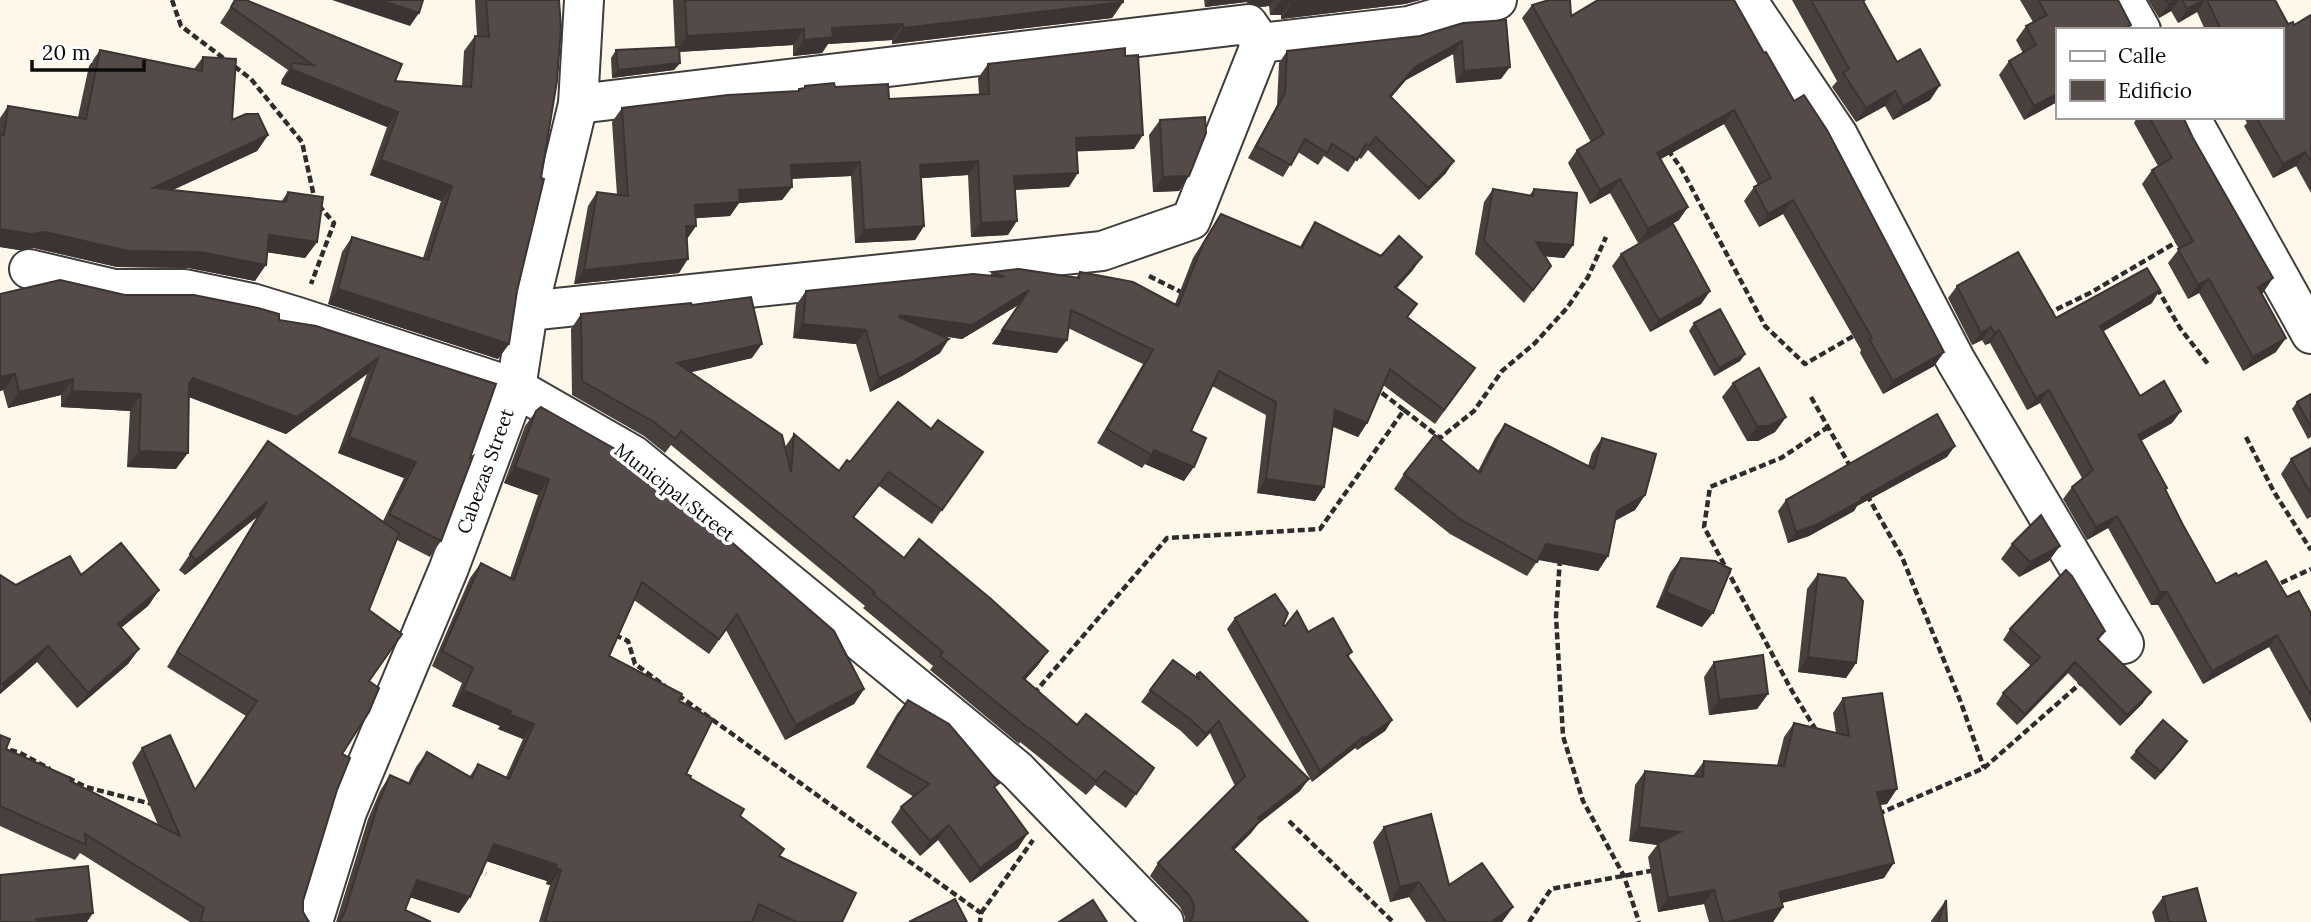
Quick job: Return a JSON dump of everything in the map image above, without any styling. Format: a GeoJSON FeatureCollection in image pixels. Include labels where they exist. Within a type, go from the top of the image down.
{"type":"FeatureCollection","features":[{"type":"Feature","properties":{"kind":"street","name":"Cabezas Street"},"geometry":{"type":"LineString","coordinates":[[313,922],[348,812],[449,568],[516,388],[528,311],[578,104],[584,0]]}},
{"type":"Feature","properties":{"kind":"street"},"geometry":{"type":"LineString","coordinates":[[578,104],[1252,22],[1409,26],[1497,0]]}},
{"type":"Feature","properties":{"kind":"street"},"geometry":{"type":"LineString","coordinates":[[1747,0],[1838,135],[1956,361],[2124,643]]}},
{"type":"Feature","properties":{"kind":"street"},"geometry":{"type":"LineString","coordinates":[[2124,0],[2140,28]]}},
{"type":"Feature","properties":{"kind":"street"},"geometry":{"type":"LineString","coordinates":[[528,311],[1102,251],[1191,220],[1252,22]]}},
{"type":"Feature","properties":{"kind":"street"},"geometry":{"type":"LineString","coordinates":[[2191,119],[2311,334]]}},
{"type":"Feature","properties":{"kind":"street","name":"Municipal Street"},"geometry":{"type":"LineString","coordinates":[[29,269],[114,289],[185,289],[251,303],[298,317],[516,388],[633,455],[1017,770],[1164,922]]}},
{"type":"Feature","properties":{"kind":"path"},"geometry":{"type":"LineString","coordinates":[[172,0],[181,26],[251,79],[302,142],[315,201],[334,223],[298,317]]}},
{"type":"Feature","properties":{"kind":"path"},"geometry":{"type":"LineString","coordinates":[[1667,148],[1681,168],[1765,326],[1805,364],[1868,328]]}},
{"type":"Feature","properties":{"kind":"path"},"geometry":{"type":"LineString","coordinates":[[1368,386],[1379,391],[1440,438],[1474,411],[1502,371],[1535,343],[1567,309],[1588,277],[1606,237]]}},
{"type":"Feature","properties":{"kind":"path"},"geometry":{"type":"LineString","coordinates":[[2042,317],[2185,237]]}},
{"type":"Feature","properties":{"kind":"path"},"geometry":{"type":"LineString","coordinates":[[1102,251],[1188,295]]}},
{"type":"Feature","properties":{"kind":"path"},"geometry":{"type":"LineString","coordinates":[[2142,262],[2149,274]]}},
{"type":"Feature","properties":{"kind":"path"},"geometry":{"type":"LineString","coordinates":[[2155,284],[2180,328],[2208,365]]}},
{"type":"Feature","properties":{"kind":"path"},"geometry":{"type":"LineString","coordinates":[[1811,397],[1855,474]]}},
{"type":"Feature","properties":{"kind":"path"},"geometry":{"type":"LineString","coordinates":[[1042,700],[1036,691],[1167,538],[1320,529],[1405,410]]}},
{"type":"Feature","properties":{"kind":"path"},"geometry":{"type":"LineString","coordinates":[[1819,735],[1792,691],[1704,527],[1710,487],[1781,458],[1828,427]]}},
{"type":"Feature","properties":{"kind":"path"},"geometry":{"type":"LineString","coordinates":[[2245,437],[2274,492],[2311,550]]}},
{"type":"Feature","properties":{"kind":"path"},"geometry":{"type":"LineString","coordinates":[[1861,486],[1902,557],[1960,700],[1984,768]]}},
{"type":"Feature","properties":{"kind":"path"},"geometry":{"type":"LineString","coordinates":[[1560,559],[1556,615],[1563,736],[1583,801],[1624,876],[1639,922]]}},
{"type":"Feature","properties":{"kind":"path"},"geometry":{"type":"LineString","coordinates":[[2281,583],[2311,569]]}},
{"type":"Feature","properties":{"kind":"path"},"geometry":{"type":"LineString","coordinates":[[606,631],[628,641],[635,664],[981,912]]}},
{"type":"Feature","properties":{"kind":"path"},"geometry":{"type":"LineString","coordinates":[[1871,816],[1984,768],[2124,643]]}},
{"type":"Feature","properties":{"kind":"path"},"geometry":{"type":"LineString","coordinates":[[0,747],[20,753],[86,787],[151,804],[163,811]]}},
{"type":"Feature","properties":{"kind":"path"},"geometry":{"type":"LineString","coordinates":[[1290,821],[1393,922]]}},
{"type":"Feature","properties":{"kind":"path"},"geometry":{"type":"LineString","coordinates":[[980,922],[981,912],[1039,831]]}},
{"type":"Feature","properties":{"kind":"path"},"geometry":{"type":"LineString","coordinates":[[473,869],[486,874]]}},
{"type":"Feature","properties":{"kind":"path"},"geometry":{"type":"LineString","coordinates":[[1529,922],[1551,888],[1663,869]]}},
{"type":"Feature","properties":{"kind":"building"},"geometry":{"type":"Polygon","coordinates":[[[235,0],[246,0],[402,64],[395,81],[471,87],[475,36],[489,37],[486,0],[559,0],[561,27],[557,81],[541,178],[544,179],[517,291],[509,344],[338,289],[352,237],[428,260],[452,186],[381,160],[398,112],[291,69],[292,63],[313,65],[231,7],[235,0]]]}},
{"type":"Feature","properties":{"kind":"building"},"geometry":{"type":"Polygon","coordinates":[[[380,0],[423,0],[419,13],[380,0]]]}},
{"type":"Feature","properties":{"kind":"building"},"geometry":{"type":"Polygon","coordinates":[[[685,0],[1123,2],[903,28],[903,24],[832,28],[833,37],[804,40],[804,29],[687,36],[685,0]]]}},
{"type":"Feature","properties":{"kind":"building"},"geometry":{"type":"Polygon","coordinates":[[[1292,0],[1315,0],[1292,3],[1292,0]]]}},
{"type":"Feature","properties":{"kind":"building"},"geometry":{"type":"Polygon","coordinates":[[[1549,0],[1570,0],[1571,16],[1598,0],[1734,0],[1794,101],[1804,95],[1827,130],[1944,352],[1893,381],[1869,339],[1872,338],[1793,200],[1768,214],[1754,187],[1771,178],[1734,110],[1657,153],[1688,207],[1648,229],[1620,179],[1600,190],[1577,150],[1604,134],[1532,5],[1549,0]]]}},
{"type":"Feature","properties":{"kind":"building"},"geometry":{"type":"Polygon","coordinates":[[[1811,0],[1864,0],[1897,62],[1920,49],[1940,85],[1903,106],[1895,91],[1866,108],[1843,73],[1849,69],[1811,0]]]}},
{"type":"Feature","properties":{"kind":"building"},"geometry":{"type":"Polygon","coordinates":[[[2038,0],[2118,0],[2131,25],[2126,28],[2056,28],[2056,95],[2034,106],[2009,61],[2036,45],[2026,26],[2047,15],[2038,0]]]}},
{"type":"Feature","properties":{"kind":"building"},"geometry":{"type":"Polygon","coordinates":[[[2182,0],[2204,0],[2187,9],[2182,0]]]}},
{"type":"Feature","properties":{"kind":"building"},"geometry":{"type":"Polygon","coordinates":[[[2207,0],[2275,0],[2288,24],[2293,22],[2294,25],[2311,15],[2311,162],[2305,152],[2283,164],[2257,119],[2283,119],[2283,28],[2220,28],[2207,0]]]}},
{"type":"Feature","properties":{"kind":"building"},"geometry":{"type":"Polygon","coordinates":[[[1506,20],[1510,67],[1464,71],[1462,41],[1415,67],[1390,96],[1454,161],[1428,188],[1376,137],[1369,146],[1366,144],[1357,160],[1332,144],[1327,153],[1305,139],[1291,165],[1256,146],[1285,93],[1287,51],[1420,36],[1463,23],[1506,20]]]}},
{"type":"Feature","properties":{"kind":"building"},"geometry":{"type":"Polygon","coordinates":[[[679,47],[680,63],[618,70],[616,50],[679,47]]]}},
{"type":"Feature","properties":{"kind":"building"},"geometry":{"type":"Polygon","coordinates":[[[1125,48],[1125,56],[1138,55],[1143,135],[1076,138],[1078,173],[1014,176],[1017,221],[981,223],[978,161],[920,165],[924,226],[864,230],[860,162],[791,165],[792,187],[739,190],[740,202],[695,205],[696,226],[686,226],[688,259],[584,270],[597,192],[628,196],[622,108],[728,95],[799,91],[805,86],[834,83],[835,87],[888,84],[889,99],[989,94],[988,64],[1125,48]]]}},
{"type":"Feature","properties":{"kind":"building"},"geometry":{"type":"Polygon","coordinates":[[[100,50],[202,71],[203,57],[236,59],[232,120],[246,114],[258,114],[268,135],[153,188],[286,202],[288,192],[323,197],[317,242],[269,235],[266,265],[200,252],[128,251],[45,232],[31,234],[0,229],[0,134],[4,135],[8,106],[86,119],[100,50]]]}},
{"type":"Feature","properties":{"kind":"building"},"geometry":{"type":"Polygon","coordinates":[[[1205,117],[1206,133],[1189,176],[1163,177],[1160,120],[1205,117]]]}},
{"type":"Feature","properties":{"kind":"building"},"geometry":{"type":"Polygon","coordinates":[[[2150,119],[2184,119],[2273,278],[2258,287],[2286,338],[2253,357],[2209,279],[2198,285],[2178,249],[2193,241],[2152,170],[2172,158],[2150,119]]]}},
{"type":"Feature","properties":{"kind":"building"},"geometry":{"type":"Polygon","coordinates":[[[1493,189],[1533,196],[1534,189],[1577,193],[1573,245],[1536,242],[1551,266],[1533,290],[1484,241],[1493,189]]]}},
{"type":"Feature","properties":{"kind":"building"},"geometry":{"type":"Polygon","coordinates":[[[1221,214],[1302,248],[1315,222],[1381,256],[1399,236],[1422,257],[1395,287],[1417,304],[1407,317],[1475,368],[1444,410],[1390,369],[1367,423],[1335,410],[1324,487],[1266,479],[1276,402],[1219,371],[1191,431],[1206,438],[1194,467],[1154,450],[1152,455],[1107,429],[1153,350],[1071,310],[1067,340],[1002,330],[1029,290],[972,325],[900,315],[899,317],[949,339],[879,378],[866,330],[803,324],[806,291],[973,274],[1004,277],[992,272],[1019,269],[1079,278],[1080,272],[1133,282],[1178,306],[1203,244],[1221,214]]]}},
{"type":"Feature","properties":{"kind":"building"},"geometry":{"type":"Polygon","coordinates":[[[1673,224],[1710,291],[1659,320],[1621,254],[1673,224]]]}},
{"type":"Feature","properties":{"kind":"building"},"geometry":{"type":"Polygon","coordinates":[[[2018,252],[2056,318],[2147,268],[2160,290],[2100,326],[2140,396],[2164,381],[2181,411],[2138,435],[2216,584],[2266,561],[2287,597],[2299,591],[2311,613],[2311,695],[2277,635],[2212,671],[2167,592],[2160,592],[2117,516],[2096,527],[2072,487],[2093,470],[2049,390],[2036,398],[1999,330],[1994,333],[1991,327],[1981,333],[1957,286],[2018,252]]]}},
{"type":"Feature","properties":{"kind":"building"},"geometry":{"type":"Polygon","coordinates":[[[60,280],[125,295],[194,295],[258,308],[279,314],[279,320],[316,326],[496,384],[441,541],[389,514],[416,462],[349,437],[378,358],[297,417],[193,378],[189,384],[188,453],[139,451],[141,394],[72,391],[73,379],[19,392],[15,374],[0,377],[0,294],[60,280]]]}},
{"type":"Feature","properties":{"kind":"building"},"geometry":{"type":"Polygon","coordinates":[[[751,297],[762,344],[677,363],[782,435],[791,472],[794,434],[839,471],[847,460],[850,462],[898,402],[931,429],[938,420],[983,452],[942,510],[889,472],[853,517],[904,558],[919,539],[1048,651],[1023,678],[1077,725],[1086,714],[1154,768],[1136,794],[1105,771],[1096,781],[1029,729],[940,656],[943,652],[873,594],[875,592],[681,431],[675,439],[654,422],[582,381],[581,314],[751,297]]]}},
{"type":"Feature","properties":{"kind":"building"},"geometry":{"type":"Polygon","coordinates":[[[1720,309],[1745,354],[1719,368],[1694,323],[1720,309]]]}},
{"type":"Feature","properties":{"kind":"building"},"geometry":{"type":"Polygon","coordinates":[[[1759,368],[1786,417],[1769,426],[1757,426],[1733,383],[1759,368]]]}},
{"type":"Feature","properties":{"kind":"building"},"geometry":{"type":"Polygon","coordinates":[[[2311,394],[2311,427],[2297,402],[2311,394]]]}},
{"type":"Feature","properties":{"kind":"building"},"geometry":{"type":"Polygon","coordinates":[[[541,407],[631,458],[834,631],[864,689],[796,725],[737,614],[719,639],[642,582],[609,656],[682,694],[679,701],[713,719],[686,774],[744,809],[740,816],[784,849],[779,856],[856,893],[842,922],[796,922],[759,904],[752,922],[548,922],[545,921],[561,870],[556,868],[557,865],[494,844],[470,897],[417,880],[405,910],[431,922],[339,922],[344,914],[378,804],[390,775],[410,784],[427,752],[472,778],[478,764],[509,779],[534,724],[463,690],[473,668],[442,651],[481,563],[514,580],[549,479],[515,467],[536,411],[541,407]]]}},
{"type":"Feature","properties":{"kind":"building"},"geometry":{"type":"Polygon","coordinates":[[[1937,414],[1955,446],[1816,525],[1796,532],[1786,500],[1937,414]]]}},
{"type":"Feature","properties":{"kind":"building"},"geometry":{"type":"Polygon","coordinates":[[[1505,424],[1594,469],[1602,438],[1656,454],[1645,495],[1617,511],[1608,556],[1546,544],[1537,562],[1461,520],[1404,474],[1435,435],[1480,473],[1505,424]]]}},
{"type":"Feature","properties":{"kind":"building"},"geometry":{"type":"Polygon","coordinates":[[[268,441],[399,533],[369,610],[402,634],[369,681],[379,688],[369,712],[342,754],[350,758],[337,790],[303,901],[303,912],[309,922],[200,922],[204,908],[85,834],[86,845],[0,806],[0,735],[10,739],[6,749],[71,778],[70,781],[180,836],[142,748],[170,735],[195,790],[257,701],[177,652],[267,502],[196,560],[190,554],[268,441]]]}},
{"type":"Feature","properties":{"kind":"building"},"geometry":{"type":"Polygon","coordinates":[[[2311,448],[2311,494],[2291,459],[2311,448]]]}},
{"type":"Feature","properties":{"kind":"building"},"geometry":{"type":"Polygon","coordinates":[[[2041,515],[2060,546],[2030,562],[2012,544],[2041,515]]]}},
{"type":"Feature","properties":{"kind":"building"},"geometry":{"type":"Polygon","coordinates":[[[121,543],[159,590],[118,624],[139,649],[88,693],[48,646],[2,684],[5,687],[0,691],[0,575],[16,585],[70,556],[81,575],[121,543]]]}},
{"type":"Feature","properties":{"kind":"building"},"geometry":{"type":"Polygon","coordinates":[[[1681,558],[1715,561],[1731,569],[1713,613],[1666,592],[1681,558]]]}},
{"type":"Feature","properties":{"kind":"building"},"geometry":{"type":"Polygon","coordinates":[[[2066,570],[2105,631],[2097,639],[2151,692],[2127,715],[2075,662],[2025,714],[2003,693],[2040,657],[2010,629],[2066,570]]]}},
{"type":"Feature","properties":{"kind":"building"},"geometry":{"type":"Polygon","coordinates":[[[1818,574],[1845,578],[1863,601],[1856,663],[1808,657],[1818,574]]]}},
{"type":"Feature","properties":{"kind":"building"},"geometry":{"type":"Polygon","coordinates":[[[1275,594],[1288,613],[1283,625],[1285,626],[1297,611],[1308,632],[1333,618],[1352,652],[1347,655],[1392,720],[1364,739],[1363,737],[1320,771],[1235,618],[1275,594]]]}},
{"type":"Feature","properties":{"kind":"building"},"geometry":{"type":"Polygon","coordinates":[[[1763,655],[1768,694],[1719,700],[1714,662],[1763,655]]]}},
{"type":"Feature","properties":{"kind":"building"},"geometry":{"type":"Polygon","coordinates":[[[1173,660],[1200,680],[1197,674],[1200,672],[1309,779],[1258,818],[1260,821],[1232,848],[1308,922],[1190,922],[1194,905],[1189,895],[1158,863],[1245,776],[1219,721],[1206,734],[1150,690],[1173,660]]]}},
{"type":"Feature","properties":{"kind":"building"},"geometry":{"type":"Polygon","coordinates":[[[1882,693],[1897,789],[1877,792],[1894,863],[1779,892],[1783,907],[1728,922],[1723,922],[1714,890],[1668,898],[1658,843],[1680,832],[1639,827],[1645,771],[1703,777],[1704,761],[1784,766],[1794,723],[1849,736],[1843,698],[1882,693]]]}},
{"type":"Feature","properties":{"kind":"building"},"geometry":{"type":"Polygon","coordinates":[[[908,700],[949,724],[999,783],[994,787],[1028,833],[980,868],[949,825],[930,841],[901,807],[929,784],[876,753],[908,700]]]}},
{"type":"Feature","properties":{"kind":"building"},"geometry":{"type":"Polygon","coordinates":[[[2163,720],[2187,741],[2161,772],[2136,751],[2163,720]]]}},
{"type":"Feature","properties":{"kind":"building"},"geometry":{"type":"Polygon","coordinates":[[[1431,814],[1449,885],[1482,863],[1513,907],[1491,922],[1446,922],[1419,882],[1400,887],[1384,827],[1431,814]]]}},
{"type":"Feature","properties":{"kind":"building"},"geometry":{"type":"Polygon","coordinates":[[[88,866],[93,913],[36,919],[37,922],[0,922],[0,875],[88,866]]]}},
{"type":"Feature","properties":{"kind":"building"},"geometry":{"type":"Polygon","coordinates":[[[2197,888],[2206,922],[2169,922],[2163,897],[2197,888]]]}},
{"type":"Feature","properties":{"kind":"building"},"geometry":{"type":"Polygon","coordinates":[[[955,899],[967,922],[909,922],[955,899]]]}},
{"type":"Feature","properties":{"kind":"building"},"geometry":{"type":"Polygon","coordinates":[[[1093,900],[1107,922],[1059,922],[1093,900]]]}},
{"type":"Feature","properties":{"kind":"building"},"geometry":{"type":"Polygon","coordinates":[[[1946,900],[1947,922],[1938,922],[1946,900]]]}}]}
